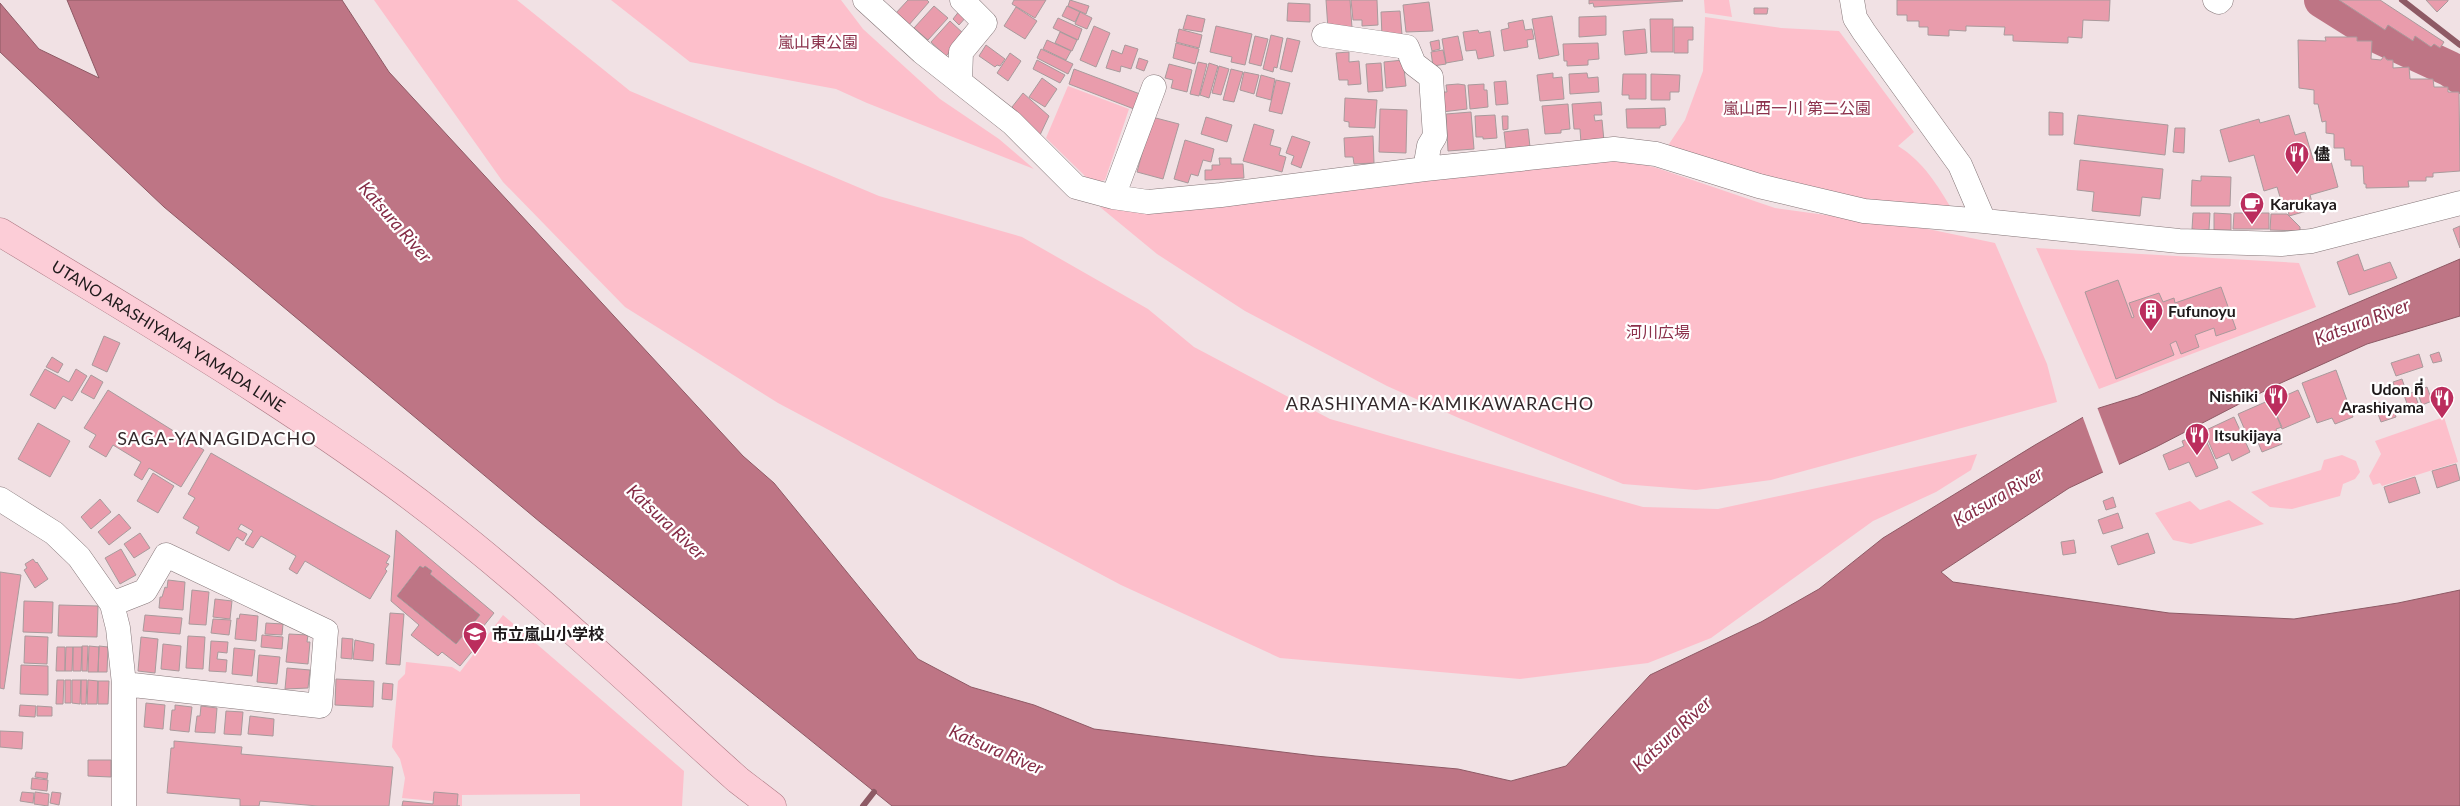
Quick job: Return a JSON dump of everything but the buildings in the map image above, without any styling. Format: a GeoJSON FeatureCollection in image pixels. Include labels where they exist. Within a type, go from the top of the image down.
{"type":"FeatureCollection","features":[{"type":"Feature","properties":{"kind":"main road","name":"UTANO ARASHIYAMA YAMADA LINE"},"geometry":{"type":"LineString","coordinates":[[0,232],[272,398],[395,485],[506,572],[738,780],[772,806]]}},
{"type":"Feature","properties":{"kind":"street"},"geometry":{"type":"LineString","coordinates":[[865,0],[922,52],[1012,123],[1076,187],[1113,198],[1148,202],[1221,196],[1425,169],[1614,149],[1656,154],[1759,186],[1864,211],[2179,241],[2281,244],[2312,241],[2460,202]]}},
{"type":"Feature","properties":{"kind":"street"},"geometry":{"type":"LineString","coordinates":[[960,82],[961,52],[985,22],[962,0]]}},
{"type":"Feature","properties":{"kind":"street"},"geometry":{"type":"LineString","coordinates":[[1852,0],[1856,18],[1864,32],[1960,165],[1984,222]]}},
{"type":"Feature","properties":{"kind":"street"},"geometry":{"type":"LineString","coordinates":[[2215,0],[2219,2],[2221,0]]}},
{"type":"Feature","properties":{"kind":"street"},"geometry":{"type":"LineString","coordinates":[[1324,35],[1406,47],[1414,64],[1431,77],[1435,136],[1429,146],[1425,169]]}},
{"type":"Feature","properties":{"kind":"street"},"geometry":{"type":"LineString","coordinates":[[1113,198],[1154,87]]}},
{"type":"Feature","properties":{"kind":"street"},"geometry":{"type":"LineString","coordinates":[[0,499],[54,533],[79,556],[112,604],[118,628],[124,684],[124,806]]}},
{"type":"Feature","properties":{"kind":"street"},"geometry":{"type":"LineString","coordinates":[[112,604],[145,592],[166,554],[326,631],[320,706],[124,684]]}},
{"type":"Feature","properties":{"kind":"green space"},"geometry":{"type":"Polygon","coordinates":[[[374,0],[517,0],[630,91],[879,196],[1022,237],[1148,309],[1194,347],[1330,419],[1643,507],[1718,509],[1977,454],[1971,470],[1936,492],[1873,521],[1711,638],[1648,663],[1520,679],[1280,658],[1121,585],[778,403],[625,307],[503,182],[374,0]]]}},
{"type":"Feature","properties":{"kind":"green space","name":"嵐山東公園"},"geometry":{"type":"Polygon","coordinates":[[[611,0],[841,0],[863,29],[940,99],[999,139],[1034,169],[836,89],[690,62],[611,0]]]}},
{"type":"Feature","properties":{"kind":"green space"},"geometry":{"type":"Polygon","coordinates":[[[1704,0],[1729,0],[1732,17],[1705,13],[1704,0]]]}},
{"type":"Feature","properties":{"kind":"green space","name":"嵐山西一川 第二公園"},"geometry":{"type":"Polygon","coordinates":[[[1705,17],[1781,28],[1839,31],[1914,132],[1898,146],[1915,159],[1936,183],[1953,211],[1907,209],[1663,153],[1685,120],[1703,71],[1705,17]]]}},
{"type":"Feature","properties":{"kind":"green space"},"geometry":{"type":"Polygon","coordinates":[[[1068,86],[1129,109],[1105,180],[1097,182],[1087,178],[1046,138],[1068,86]]]}},
{"type":"Feature","properties":{"kind":"green space","name":"河川広場"},"geometry":{"type":"Polygon","coordinates":[[[1622,159],[1657,168],[1775,208],[1928,229],[1995,243],[2047,364],[2057,402],[1771,480],[1696,490],[1623,484],[1461,419],[1387,386],[1245,311],[1157,254],[1100,207],[1137,209],[1622,159]]]}},
{"type":"Feature","properties":{"kind":"green space"},"geometry":{"type":"Polygon","coordinates":[[[2036,248],[2299,263],[2316,307],[2099,389],[2036,248]]]}},
{"type":"Feature","properties":{"kind":"green space"},"geometry":{"type":"Polygon","coordinates":[[[2444,417],[2458,462],[2382,486],[2380,483],[2373,485],[2369,476],[2381,454],[2375,441],[2444,417]]]}},
{"type":"Feature","properties":{"kind":"green space"},"geometry":{"type":"Polygon","coordinates":[[[2342,455],[2356,461],[2360,472],[2355,479],[2343,484],[2340,496],[2292,509],[2270,507],[2251,492],[2321,470],[2324,460],[2342,455]]]}},
{"type":"Feature","properties":{"kind":"green space"},"geometry":{"type":"Polygon","coordinates":[[[2229,500],[2264,524],[2191,544],[2173,540],[2155,513],[2190,501],[2200,510],[2229,500]]]}},
{"type":"Feature","properties":{"kind":"green space"},"geometry":{"type":"Polygon","coordinates":[[[503,615],[684,771],[682,806],[580,806],[580,794],[462,795],[462,806],[457,806],[458,794],[433,801],[402,798],[405,778],[400,759],[392,747],[398,681],[405,674],[406,662],[452,667],[460,672],[503,615]]]}},
{"type":"Feature","properties":{"kind":"water","name":"Katsura River"},"geometry":{"type":"Polygon","coordinates":[[[67,0],[342,0],[389,72],[743,456],[774,483],[918,659],[971,687],[1034,705],[1094,729],[1315,756],[1458,769],[1511,781],[1566,766],[1650,675],[1761,622],[1819,589],[1883,538],[2099,408],[2138,396],[2460,259],[2460,316],[2367,344],[2272,387],[2156,447],[2069,488],[1941,572],[1953,582],[2169,613],[2294,619],[2398,603],[2460,590],[2460,806],[892,806],[540,522],[164,207],[0,52],[0,3],[39,49],[99,78],[67,0]]]}},
{"type":"Feature","properties":{"kind":"water"},"geometry":{"type":"Polygon","coordinates":[[[420,566],[423,568],[425,566],[432,571],[430,574],[480,615],[456,644],[397,596],[420,566]]]}},
{"type":"Feature","properties":{"kind":"pier"},"geometry":{"type":"Polygon","coordinates":[[[2097,407],[2120,467],[2104,475],[2082,415],[2097,407]]]}},
{"type":"Feature","properties":{"kind":"waterway"},"geometry":{"type":"LineString","coordinates":[[2322,0],[2381,37],[2450,69],[2460,76]]}},
{"type":"Feature","properties":{"kind":"waterway"},"geometry":{"type":"LineString","coordinates":[[2402,0],[2460,45]]}},
{"type":"Feature","properties":{"kind":"waterway"},"geometry":{"type":"LineString","coordinates":[[863,806],[874,792]]}},
{"type":"Feature","properties":{"kind":"place","name":"儘"},"geometry":{"type":"Point","coordinates":[2297,175]}},
{"type":"Feature","properties":{"kind":"place","name":"Karukaya"},"geometry":{"type":"Point","coordinates":[2252,225]}},
{"type":"Feature","properties":{"kind":"place","name":"Fufunoyu"},"geometry":{"type":"Point","coordinates":[2151,332]}},
{"type":"Feature","properties":{"kind":"place","name":"Nishiki"},"geometry":{"type":"Point","coordinates":[2276,417]}},
{"type":"Feature","properties":{"kind":"place","name":"Udon ที่ Arashiyama"},"geometry":{"type":"Point","coordinates":[2442,419]}},
{"type":"Feature","properties":{"kind":"place","name":"Itsukijaya"},"geometry":{"type":"Point","coordinates":[2197,456]}},
{"type":"Feature","properties":{"kind":"place","name":"市立嵐山小学校"},"geometry":{"type":"Point","coordinates":[475,655]}},
{"type":"Feature","properties":{"kind":"district","name":"ARASHIYAMA-KAMIKAWARACHO"},"geometry":{"type":"Point","coordinates":[1440,404]}},
{"type":"Feature","properties":{"kind":"district","name":"SAGA-YANAGIDACHO"},"geometry":{"type":"Point","coordinates":[217,439]}}]}
